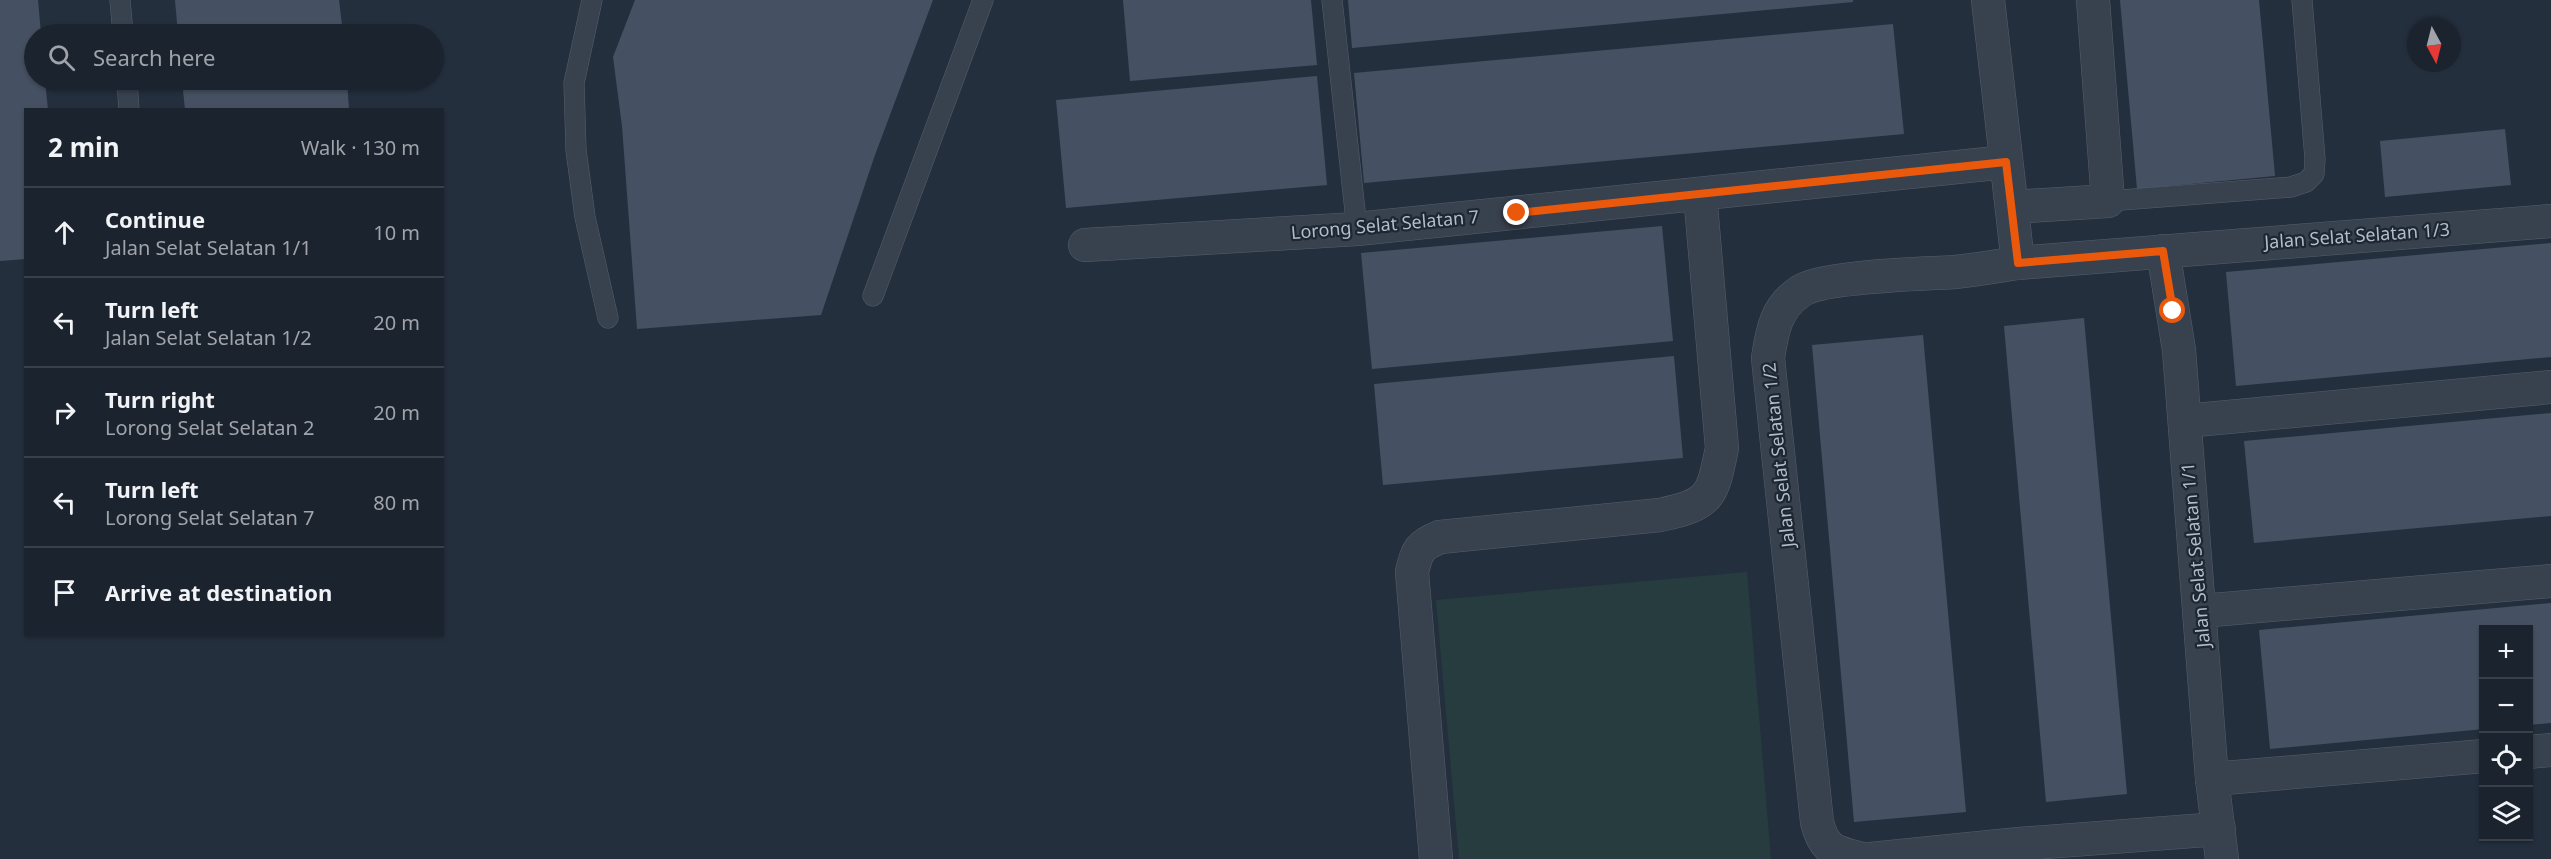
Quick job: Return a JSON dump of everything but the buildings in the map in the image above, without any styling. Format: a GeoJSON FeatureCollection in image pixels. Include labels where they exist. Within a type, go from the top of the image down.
{"type":"FeatureCollection","features":[{"type":"Feature","properties":{"kind":"street"},"geometry":{"type":"LineString","coordinates":[[1988,0],[2018,263]]}},
{"type":"Feature","properties":{"kind":"street"},"geometry":{"type":"LineString","coordinates":[[2012,207],[2108,201],[2093,0]]}},
{"type":"Feature","properties":{"kind":"street","name":"Lorong Selat Selatan 7"},"geometry":{"type":"LineString","coordinates":[[1085,245],[1358,229],[2006,162]]}},
{"type":"Feature","properties":{"kind":"street"},"geometry":{"type":"LineString","coordinates":[[1436,859],[1412,573],[1417,554],[1425,542],[1440,537],[1660,515],[1688,509],[1707,498],[1715,480],[1722,448],[1700,195]]}},
{"type":"Feature","properties":{"kind":"street","name":"Jalan Selat Selatan 1/3"},"geometry":{"type":"LineString","coordinates":[[2163,251],[2551,221]]}},
{"type":"Feature","properties":{"kind":"street","name":"Jalan Selat Selatan 1/2"},"geometry":{"type":"LineString","coordinates":[[1862,859],[1834,851],[1822,839],[1817,822],[1768,358],[1773,326],[1782,310],[1802,290],[1836,281],[1958,272],[2018,263],[2163,251]]}},
{"type":"Feature","properties":{"kind":"street","name":"Jalan Selat Selatan 1/1"},"geometry":{"type":"LineString","coordinates":[[2163,251],[2179,350],[2201,611],[2212,779],[2220,844]]}},
{"type":"Feature","properties":{"kind":"street"},"geometry":{"type":"LineString","coordinates":[[2185,421],[2551,387]]}},
{"type":"Feature","properties":{"kind":"street"},"geometry":{"type":"LineString","coordinates":[[2201,611],[2551,581]]}},
{"type":"Feature","properties":{"kind":"street"},"geometry":{"type":"LineString","coordinates":[[2533,752],[2551,750]]}},
{"type":"Feature","properties":{"kind":"street"},"geometry":{"type":"LineString","coordinates":[[2212,779],[2479,756]]}},
{"type":"Feature","properties":{"kind":"street"},"geometry":{"type":"LineString","coordinates":[[1871,859],[2019,844],[2220,844]]}},
{"type":"Feature","properties":{"kind":"lane"},"geometry":{"type":"LineString","coordinates":[[120,0],[122,24]]}},
{"type":"Feature","properties":{"kind":"lane"},"geometry":{"type":"LineString","coordinates":[[592,0],[574,83],[576,150],[585,217],[608,318]]}},
{"type":"Feature","properties":{"kind":"lane"},"geometry":{"type":"LineString","coordinates":[[873,296],[982,0]]}},
{"type":"Feature","properties":{"kind":"lane"},"geometry":{"type":"LineString","coordinates":[[1332,0],[1358,229]]}},
{"type":"Feature","properties":{"kind":"lane"},"geometry":{"type":"LineString","coordinates":[[2108,201],[2291,188],[2306,182],[2314,174],[2315,159],[2302,0]]}},
{"type":"Feature","properties":{"kind":"lane"},"geometry":{"type":"LineString","coordinates":[[128,90],[129,108]]}},
{"type":"Feature","properties":{"kind":"green space"},"geometry":{"type":"Polygon","coordinates":[[[1747,572],[1771,859],[1459,859],[1436,600],[1747,572]]]}},
{"type":"Feature","properties":{"kind":"route"},"geometry":{"type":"LineString","coordinates":[[1517,213],[2006,162],[2018,263],[2163,251],[2173,311]]}}]}
